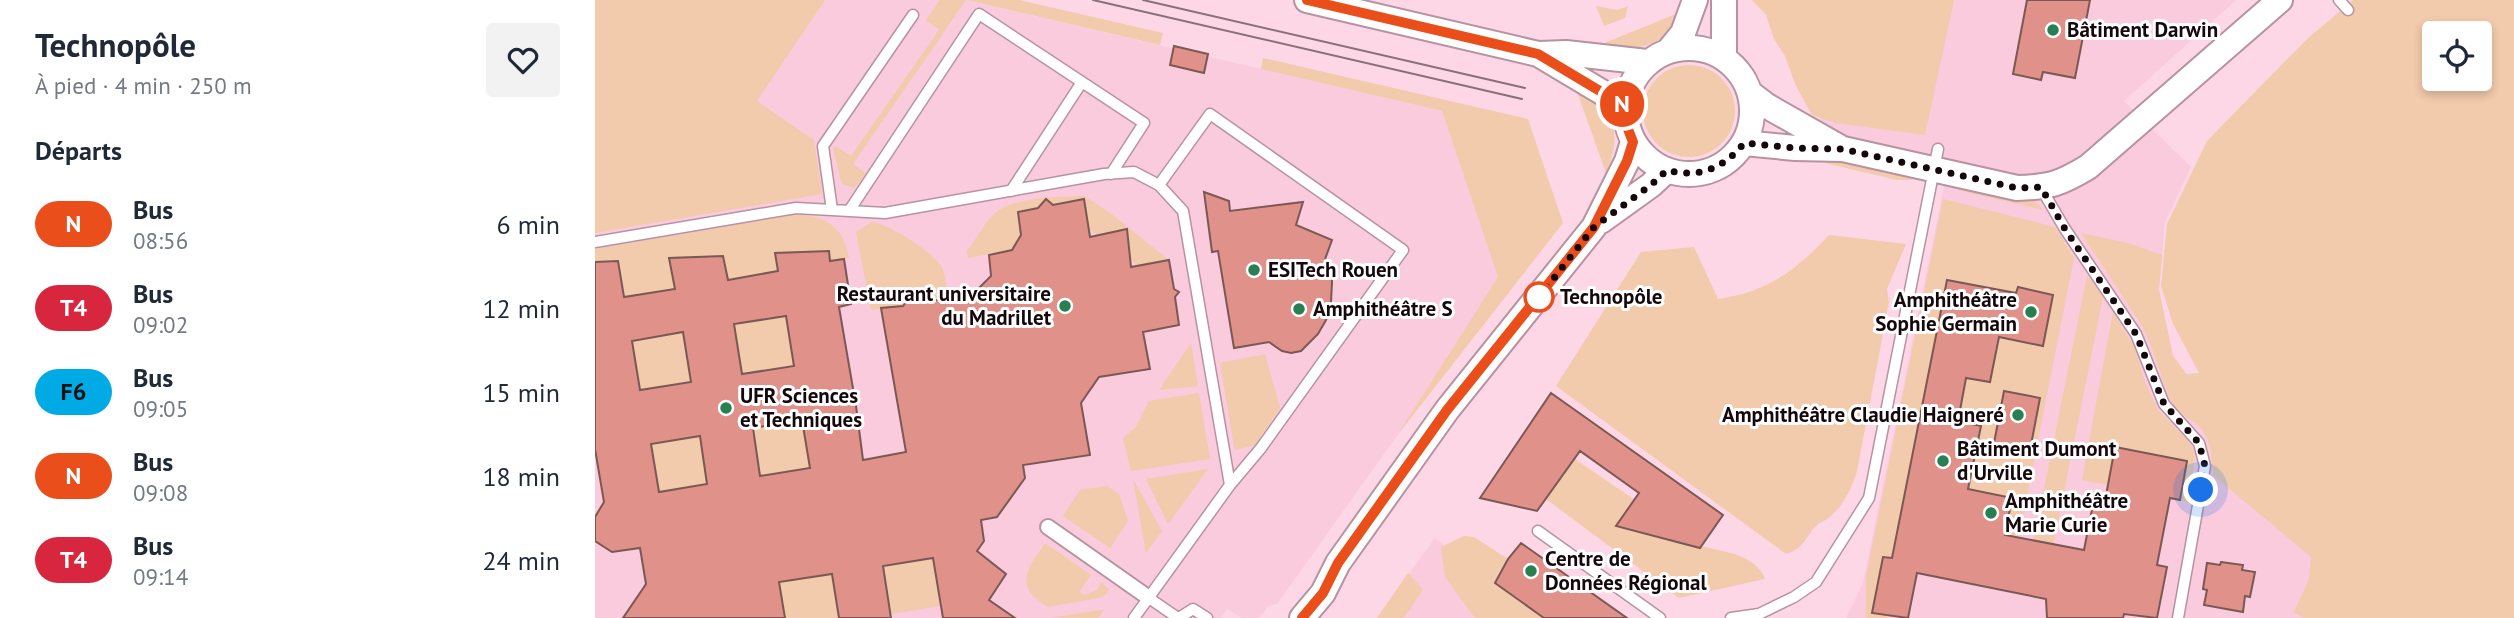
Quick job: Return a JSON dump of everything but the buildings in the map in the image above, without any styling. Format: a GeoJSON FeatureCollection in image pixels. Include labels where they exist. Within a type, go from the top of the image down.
{"type":"FeatureCollection","features":[{"type":"Feature","properties":{"kind":"street"},"geometry":{"type":"LineString","coordinates":[[1307,0],[1538,54],[1566,52],[1647,62]]}},
{"type":"Feature","properties":{"kind":"street"},"geometry":{"type":"LineString","coordinates":[[1670,50],[1683,33],[1695,0]]}},
{"type":"Feature","properties":{"kind":"street"},"geometry":{"type":"LineString","coordinates":[[1724,0],[1724,58]]}},
{"type":"Feature","properties":{"kind":"street"},"geometry":{"type":"LineString","coordinates":[[1744,143],[1843,149],[1936,159],[2017,188],[2062,183],[2088,167],[2280,0]]}},
{"type":"Feature","properties":{"kind":"street"},"geometry":{"type":"LineString","coordinates":[[1689,47],[1707,49],[1724,58],[1744,79],[1750,93],[1752,110],[1744,143],[1732,158],[1716,168],[1698,174],[1679,174],[1667,170],[1642,154],[1633,142],[1626,124],[1625,106],[1636,75],[1647,62],[1670,50],[1689,47]]}},
{"type":"Feature","properties":{"kind":"street"},"geometry":{"type":"LineString","coordinates":[[1538,54],[1625,106]]}},
{"type":"Feature","properties":{"kind":"street"},"geometry":{"type":"LineString","coordinates":[[1750,93],[1766,106],[1843,149]]}},
{"type":"Feature","properties":{"kind":"street"},"geometry":{"type":"LineString","coordinates":[[1302,618],[1323,593],[1338,563],[1447,410],[1594,227],[1627,161],[1633,142]]}},
{"type":"Feature","properties":{"kind":"street"},"geometry":{"type":"LineString","coordinates":[[1594,227],[1667,170]]}},
{"type":"Feature","properties":{"kind":"street"},"geometry":{"type":"LineString","coordinates":[[1048,527],[1149,598]]}},
{"type":"Feature","properties":{"kind":"street"},"geometry":{"type":"LineString","coordinates":[[1318,618],[1323,593]]}},
{"type":"Feature","properties":{"kind":"lane"},"geometry":{"type":"LineString","coordinates":[[2339,0],[2347,10]]}},
{"type":"Feature","properties":{"kind":"lane"},"geometry":{"type":"LineString","coordinates":[[849,211],[979,14],[1144,123],[1111,174]]}},
{"type":"Feature","properties":{"kind":"lane"},"geometry":{"type":"LineString","coordinates":[[832,210],[823,146],[913,15]]}},
{"type":"Feature","properties":{"kind":"lane"},"geometry":{"type":"LineString","coordinates":[[1011,191],[1082,82]]}},
{"type":"Feature","properties":{"kind":"lane"},"geometry":{"type":"LineString","coordinates":[[1134,618],[1230,485],[1261,448],[1403,250],[1210,114],[1159,185]]}},
{"type":"Feature","properties":{"kind":"lane"},"geometry":{"type":"LineString","coordinates":[[1731,618],[1759,614],[1794,597],[1816,582],[1869,498],[1936,159]]}},
{"type":"Feature","properties":{"kind":"lane"},"geometry":{"type":"LineString","coordinates":[[595,242],[796,208],[885,214],[1134,172],[1159,185],[1183,211],[1230,485]]}},
{"type":"Feature","properties":{"kind":"lane"},"geometry":{"type":"LineString","coordinates":[[2041,187],[2065,229],[2136,334],[2164,404],[2199,443],[2205,466],[2178,618]]}},
{"type":"Feature","properties":{"kind":"lane"},"geometry":{"type":"LineString","coordinates":[[1538,530],[1660,618]]}},
{"type":"Feature","properties":{"kind":"lane"},"geometry":{"type":"LineString","coordinates":[[1149,598],[1179,618],[1193,609],[1207,618]]}},
{"type":"Feature","properties":{"kind":"shaded area"},"geometry":{"type":"Polygon","coordinates":[[[595,0],[965,0],[1442,111],[1498,277],[1396,437],[1277,604],[1268,606],[1259,618],[1242,618],[1227,609],[1221,618],[595,618],[595,0]]]}},
{"type":"Feature","properties":{"kind":"shaded area"},"geometry":{"type":"Polygon","coordinates":[[[595,0],[825,0],[757,101],[814,140],[822,194],[595,233],[595,0]]]}},
{"type":"Feature","properties":{"kind":"shaded area"},"geometry":{"type":"Polygon","coordinates":[[[940,0],[966,0],[853,164],[866,174],[854,188],[842,184],[833,149],[835,146],[851,156],[939,30],[926,20],[940,0]]]}},
{"type":"Feature","properties":{"kind":"shaded area"},"geometry":{"type":"Polygon","coordinates":[[[966,0],[1019,0],[1163,33],[1160,45],[966,0]]]}},
{"type":"Feature","properties":{"kind":"shaded area"},"geometry":{"type":"Polygon","coordinates":[[[1752,0],[1954,0],[1925,135],[1836,123],[1812,115],[1796,86],[1785,56],[1774,39],[1766,15],[1752,0]]]}},
{"type":"Feature","properties":{"kind":"shaded area"},"geometry":{"type":"Polygon","coordinates":[[[1772,0],[2236,0],[2124,101],[2191,167],[2165,222],[2159,290],[2173,356],[2375,618],[1846,618],[1863,583],[1946,177],[1812,141],[1826,97],[1772,0]]]}},
{"type":"Feature","properties":{"kind":"shaded area"},"geometry":{"type":"Polygon","coordinates":[[[2353,0],[2514,0],[2514,618],[2304,618],[2294,612],[2309,579],[2311,557],[2213,475],[2207,437],[2173,405],[2141,324],[2081,233],[2128,243],[2162,255],[2159,290],[2173,356],[2186,374],[2199,373],[2173,324],[2161,286],[2167,224],[2207,141],[2306,40],[2353,0]]]}},
{"type":"Feature","properties":{"kind":"shaded area"},"geometry":{"type":"Polygon","coordinates":[[[1596,6],[1617,10],[1628,6],[1625,18],[1604,26],[1596,6]]]}},
{"type":"Feature","properties":{"kind":"shaded area"},"geometry":{"type":"Polygon","coordinates":[[[1681,12],[1674,26],[1656,42],[1633,48],[1592,48],[1681,12]]]}},
{"type":"Feature","properties":{"kind":"shaded area"},"geometry":{"type":"Polygon","coordinates":[[[1263,58],[1528,119],[1563,223],[1396,437],[1498,277],[1442,111],[1261,69],[1263,58]]]}},
{"type":"Feature","properties":{"kind":"shaded area"},"geometry":{"type":"Polygon","coordinates":[[[1680,65],[1698,65],[1715,72],[1728,85],[1735,102],[1735,120],[1728,137],[1715,150],[1698,157],[1680,157],[1663,150],[1650,137],[1643,120],[1643,102],[1650,85],[1663,72],[1680,65]]]}},
{"type":"Feature","properties":{"kind":"shaded area"},"geometry":{"type":"Polygon","coordinates":[[[1575,86],[1598,104],[1611,122],[1614,144],[1606,173],[1575,86]]]}},
{"type":"Feature","properties":{"kind":"shaded area"},"geometry":{"type":"Polygon","coordinates":[[[1824,158],[1899,173],[1913,180],[1897,180],[1825,163],[1824,158]]]}},
{"type":"Feature","properties":{"kind":"shaded area"},"geometry":{"type":"Polygon","coordinates":[[[1958,184],[2032,198],[2044,210],[1957,190],[1958,184]]]}},
{"type":"Feature","properties":{"kind":"shaded area"},"geometry":{"type":"Polygon","coordinates":[[[1084,196],[1169,260],[1138,266],[1130,259],[1127,230],[1097,235],[1089,229],[1084,199],[1053,205],[1046,200],[1038,208],[1018,212],[1021,235],[1012,250],[968,258],[967,251],[993,215],[1002,209],[1012,204],[1049,197],[1084,196]]]}},
{"type":"Feature","properties":{"kind":"shaded area"},"geometry":{"type":"Polygon","coordinates":[[[1943,199],[2055,227],[2074,258],[2013,566],[1925,564],[1887,618],[1866,618],[1866,576],[1943,199]]]}},
{"type":"Feature","properties":{"kind":"shaded area"},"geometry":{"type":"Polygon","coordinates":[[[798,214],[818,218],[833,226],[843,239],[849,258],[830,261],[829,252],[775,253],[778,271],[728,280],[723,256],[670,258],[675,289],[624,297],[618,261],[595,262],[595,249],[798,214]]]}},
{"type":"Feature","properties":{"kind":"shaded area"},"geometry":{"type":"Polygon","coordinates":[[[871,222],[898,232],[936,260],[944,273],[948,298],[920,303],[910,297],[903,306],[871,310],[856,232],[871,222]]]}},
{"type":"Feature","properties":{"kind":"shaded area"},"geometry":{"type":"Polygon","coordinates":[[[1829,235],[1906,244],[1887,289],[1889,302],[1853,483],[1837,510],[1818,524],[1797,549],[1786,554],[1556,386],[1641,252],[1694,247],[1718,299],[1752,291],[1779,278],[1829,235]]]}},
{"type":"Feature","properties":{"kind":"shaded area"},"geometry":{"type":"Polygon","coordinates":[[[2087,276],[2103,297],[2047,577],[2027,573],[2087,276]]]}},
{"type":"Feature","properties":{"kind":"shaded area"},"geometry":{"type":"Polygon","coordinates":[[[2113,312],[2135,349],[2145,382],[2158,410],[2191,444],[2195,455],[2189,502],[2180,500],[2186,461],[2115,447],[2108,485],[2082,480],[2113,312]]]}},
{"type":"Feature","properties":{"kind":"shaded area"},"geometry":{"type":"Polygon","coordinates":[[[786,316],[794,366],[742,374],[734,324],[786,316]]]}},
{"type":"Feature","properties":{"kind":"shaded area"},"geometry":{"type":"Polygon","coordinates":[[[683,332],[691,382],[640,390],[632,341],[683,332]]]}},
{"type":"Feature","properties":{"kind":"shaded area"},"geometry":{"type":"Polygon","coordinates":[[[1191,343],[1198,386],[1159,390],[1191,343]]]}},
{"type":"Feature","properties":{"kind":"shaded area"},"geometry":{"type":"Polygon","coordinates":[[[1265,354],[1280,408],[1255,445],[1236,450],[1220,363],[1265,354]]]}},
{"type":"Feature","properties":{"kind":"shaded area"},"geometry":{"type":"Polygon","coordinates":[[[1199,393],[1210,459],[1131,471],[1123,438],[1136,427],[1149,401],[1199,393]]]}},
{"type":"Feature","properties":{"kind":"shaded area"},"geometry":{"type":"Polygon","coordinates":[[[802,420],[810,468],[761,476],[753,428],[802,420]]]}},
{"type":"Feature","properties":{"kind":"shaded area"},"geometry":{"type":"Polygon","coordinates":[[[700,436],[708,484],[659,492],[651,444],[700,436]]]}},
{"type":"Feature","properties":{"kind":"shaded area"},"geometry":{"type":"Polygon","coordinates":[[[1575,459],[1635,500],[1617,526],[1735,554],[1756,566],[1765,579],[1679,598],[1546,499],[1575,459]]]}},
{"type":"Feature","properties":{"kind":"shaded area"},"geometry":{"type":"Polygon","coordinates":[[[1208,469],[1168,524],[1146,479],[1208,469]]]}},
{"type":"Feature","properties":{"kind":"shaded area"},"geometry":{"type":"Polygon","coordinates":[[[1133,479],[1162,531],[1146,553],[1133,479]]]}},
{"type":"Feature","properties":{"kind":"shaded area"},"geometry":{"type":"Polygon","coordinates":[[[1107,486],[1119,494],[1128,521],[1110,548],[1063,516],[1080,490],[1107,486]]]}},
{"type":"Feature","properties":{"kind":"shaded area"},"geometry":{"type":"Polygon","coordinates":[[[1464,536],[1474,537],[1508,559],[1495,583],[1544,618],[1475,618],[1445,577],[1441,547],[1464,536]]]}},
{"type":"Feature","properties":{"kind":"shaded area"},"geometry":{"type":"Polygon","coordinates":[[[1435,538],[1532,618],[1377,618],[1435,538]]]}},
{"type":"Feature","properties":{"kind":"shaded area"},"geometry":{"type":"Polygon","coordinates":[[[1045,543],[1091,575],[1079,592],[1085,595],[1097,590],[1101,582],[1109,589],[1103,597],[1048,607],[1037,599],[1030,592],[1027,577],[1033,561],[1045,543]]]}},
{"type":"Feature","properties":{"kind":"shaded area"},"geometry":{"type":"Polygon","coordinates":[[[933,558],[941,606],[890,614],[883,566],[933,558]]]}},
{"type":"Feature","properties":{"kind":"shaded area"},"geometry":{"type":"Polygon","coordinates":[[[1408,573],[1423,590],[1404,618],[1377,618],[1408,573]]]}},
{"type":"Feature","properties":{"kind":"shaded area"},"geometry":{"type":"Polygon","coordinates":[[[832,574],[839,618],[785,618],[779,582],[832,574]]]}},
{"type":"Feature","properties":{"kind":"shaded area"},"geometry":{"type":"Polygon","coordinates":[[[1105,609],[1098,618],[1050,618],[1105,609]]]}},
{"type":"Feature","properties":{"kind":"tram line"},"geometry":{"type":"LineString","coordinates":[[1093,0],[1522,99]]}},
{"type":"Feature","properties":{"kind":"tram line"},"geometry":{"type":"LineString","coordinates":[[1143,0],[1525,88]]}},
{"type":"Feature","properties":{"kind":"bus line","name":"N"},"geometry":{"type":"LineString","coordinates":[[1302,618],[1323,593],[1338,563],[1447,410],[1594,227],[1627,161],[1633,142],[1626,124],[1625,106],[1538,54],[1307,0]]}},
{"type":"Feature","properties":{"kind":"place","name":"Bâtiment Darwin"},"geometry":{"type":"Point","coordinates":[2053,30]}},
{"type":"Feature","properties":{"kind":"place","name":"ESITech Rouen"},"geometry":{"type":"Point","coordinates":[1254,270]}},
{"type":"Feature","properties":{"kind":"place","name":"Technopôle"},"geometry":{"type":"Point","coordinates":[1539,297]}},
{"type":"Feature","properties":{"kind":"place","name":"Restaurant universitaire du Madrillet"},"geometry":{"type":"Point","coordinates":[1065,306]}},
{"type":"Feature","properties":{"kind":"place","name":"Amphithéâtre S"},"geometry":{"type":"Point","coordinates":[1299,309]}},
{"type":"Feature","properties":{"kind":"place","name":"Amphithéâtre Sophie Germain"},"geometry":{"type":"Point","coordinates":[2031,312]}},
{"type":"Feature","properties":{"kind":"place","name":"UFR Sciences et Techniques"},"geometry":{"type":"Point","coordinates":[726,408]}},
{"type":"Feature","properties":{"kind":"place","name":"Amphithéâtre Claudie Haigneré"},"geometry":{"type":"Point","coordinates":[2018,415]}},
{"type":"Feature","properties":{"kind":"place","name":"Bâtiment Dumont d'Urville"},"geometry":{"type":"Point","coordinates":[1943,461]}},
{"type":"Feature","properties":{"kind":"place","name":"Amphithéâtre Marie Curie"},"geometry":{"type":"Point","coordinates":[1991,513]}},
{"type":"Feature","properties":{"kind":"place","name":"Centre de Données Régional"},"geometry":{"type":"Point","coordinates":[1531,571]}},
{"type":"Feature","properties":{"kind":"route"},"geometry":{"type":"LineString","coordinates":[[1539,297],[1594,227],[1667,170],[1679,174],[1698,174],[1716,168],[1732,158],[1744,143],[1843,149],[2017,188],[2041,187],[2065,229],[2136,334],[2164,404],[2199,443],[2205,466],[2201,490]]}}]}
